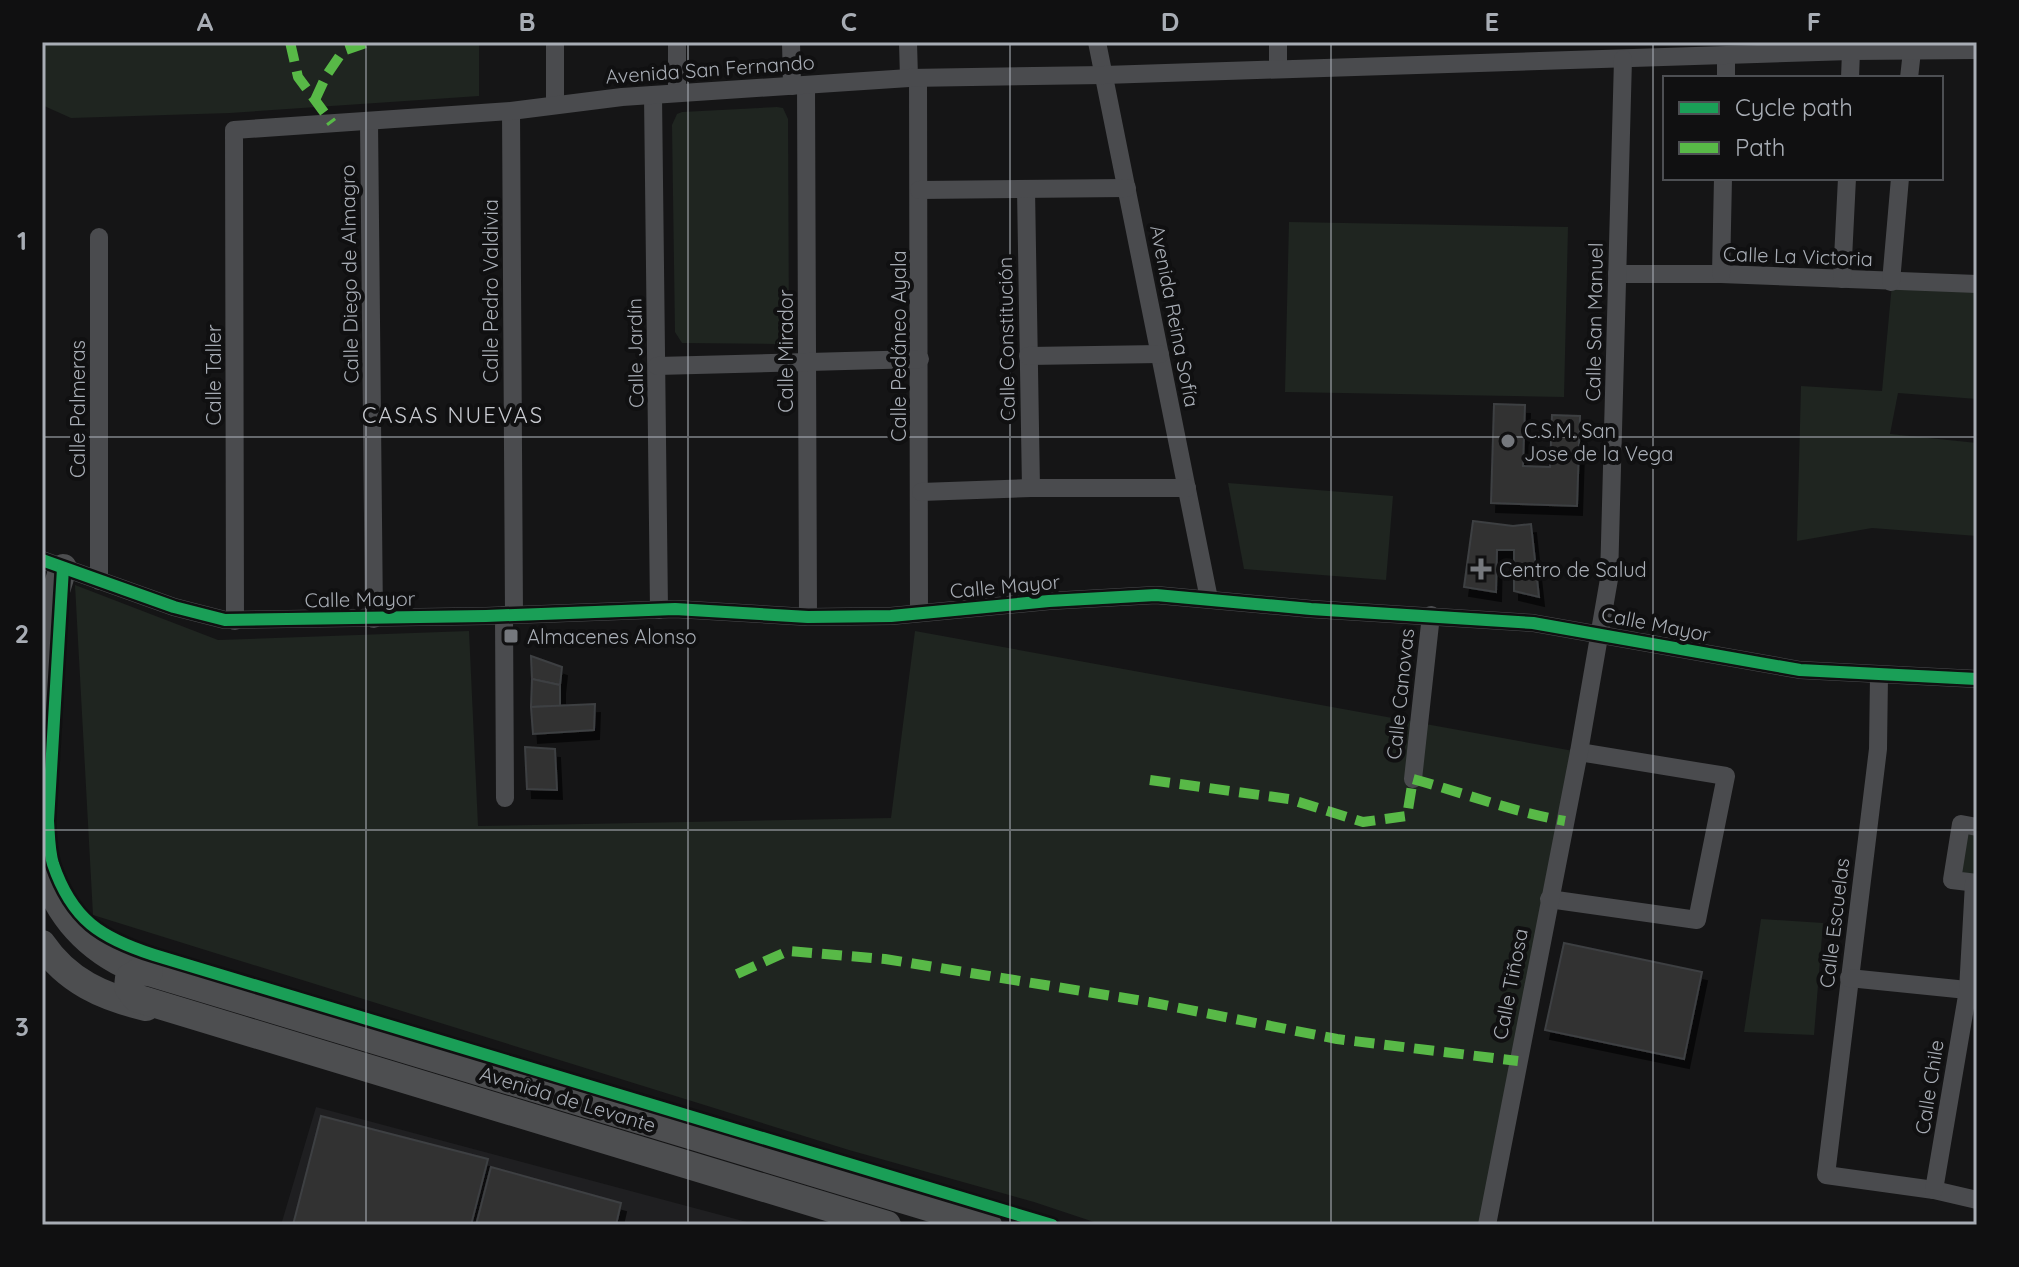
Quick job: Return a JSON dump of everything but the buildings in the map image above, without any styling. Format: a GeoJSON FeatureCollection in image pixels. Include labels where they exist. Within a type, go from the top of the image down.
{"type":"FeatureCollection","features":[{"type":"Feature","properties":{"kind":"main road"},"geometry":{"type":"LineString","coordinates":[[42,778],[53,564]]}},
{"type":"Feature","properties":{"kind":"main road","name":"Avenida de Levante"},"geometry":{"type":"LineString","coordinates":[[42,860],[54,897],[78,932],[110,957],[149,972],[988,1225]]}},
{"type":"Feature","properties":{"kind":"main road","name":"Avenida de Levante"},"geometry":{"type":"LineString","coordinates":[[42,944],[70,976],[98,992],[138,1005],[221,1024]]}},
{"type":"Feature","properties":{"kind":"main road","name":"Avenida de Levante"},"geometry":{"type":"LineString","coordinates":[[149,972],[140,971],[129,978],[128,987],[136,998],[887,1225]]}},
{"type":"Feature","properties":{"kind":"street"},"geometry":{"type":"LineString","coordinates":[[555,42],[555,105]]}},
{"type":"Feature","properties":{"kind":"street"},"geometry":{"type":"LineString","coordinates":[[677,42],[677,93]]}},
{"type":"Feature","properties":{"kind":"street","name":"Calle Mirador"},"geometry":{"type":"LineString","coordinates":[[791,42],[799,85],[807,363],[808,617]]}},
{"type":"Feature","properties":{"kind":"street","name":"Calle Pedáneo Ayala"},"geometry":{"type":"LineString","coordinates":[[908,42],[914,78],[919,190],[919,613]]}},
{"type":"Feature","properties":{"kind":"street","name":"Avenida Reina Sofía"},"geometry":{"type":"LineString","coordinates":[[1097,42],[1209,599]]}},
{"type":"Feature","properties":{"kind":"street"},"geometry":{"type":"LineString","coordinates":[[1278,42],[1278,68]]}},
{"type":"Feature","properties":{"kind":"street","name":"Avenida San Fernando"},"geometry":{"type":"LineString","coordinates":[[234,130],[511,111],[677,93],[914,78],[1726,57],[1851,51],[1885,46],[1912,51],[1977,50]]}},
{"type":"Feature","properties":{"kind":"street"},"geometry":{"type":"LineString","coordinates":[[1850,76],[1851,51]]}},
{"type":"Feature","properties":{"kind":"street"},"geometry":{"type":"LineString","coordinates":[[1909,76],[1912,51]]}},
{"type":"Feature","properties":{"kind":"street"},"geometry":{"type":"LineString","coordinates":[[1726,57],[1726,76]]}},
{"type":"Feature","properties":{"kind":"street","name":"Calle San Manuel"},"geometry":{"type":"LineString","coordinates":[[1579,752],[1612,552],[1623,59]]}},
{"type":"Feature","properties":{"kind":"street","name":"Calle Jardín"},"geometry":{"type":"LineString","coordinates":[[653,95],[659,610]]}},
{"type":"Feature","properties":{"kind":"street","name":"Calle Pedro Valdivia"},"geometry":{"type":"LineString","coordinates":[[505,798],[509,615],[511,111]]}},
{"type":"Feature","properties":{"kind":"street","name":"Calle Diego de Almagro"},"geometry":{"type":"LineString","coordinates":[[369,121],[374,619]]}},
{"type":"Feature","properties":{"kind":"street","name":"Calle Taller"},"geometry":{"type":"LineString","coordinates":[[234,130],[235,621]]}},
{"type":"Feature","properties":{"kind":"street"},"geometry":{"type":"LineString","coordinates":[[1721,274],[1723,180]]}},
{"type":"Feature","properties":{"kind":"street"},"geometry":{"type":"LineString","coordinates":[[1842,279],[1847,180]]}},
{"type":"Feature","properties":{"kind":"street"},"geometry":{"type":"LineString","coordinates":[[1891,282],[1900,180]]}},
{"type":"Feature","properties":{"kind":"street"},"geometry":{"type":"LineString","coordinates":[[919,190],[1127,188]]}},
{"type":"Feature","properties":{"kind":"street","name":"Calle Constitución"},"geometry":{"type":"LineString","coordinates":[[1026,189],[1031,488]]}},
{"type":"Feature","properties":{"kind":"street","name":"Calle Palmeras"},"geometry":{"type":"LineString","coordinates":[[99,237],[99,581]]}},
{"type":"Feature","properties":{"kind":"street","name":"Calle La Victoria"},"geometry":{"type":"LineString","coordinates":[[1617,274],[1721,274],[1977,284]]}},
{"type":"Feature","properties":{"kind":"street"},"geometry":{"type":"LineString","coordinates":[[1028,356],[1160,354]]}},
{"type":"Feature","properties":{"kind":"street"},"geometry":{"type":"LineString","coordinates":[[657,366],[920,359]]}},
{"type":"Feature","properties":{"kind":"street"},"geometry":{"type":"LineString","coordinates":[[921,492],[1187,488]]}},
{"type":"Feature","properties":{"kind":"street","name":"Calle Mayor"},"geometry":{"type":"LineString","coordinates":[[53,564],[199,615],[235,621],[719,609],[808,617],[919,613],[1132,596],[1533,623],[1779,668],[1879,676],[1977,679]]}},
{"type":"Feature","properties":{"kind":"street","name":"Calle Canovas"},"geometry":{"type":"LineString","coordinates":[[1413,779],[1431,615]]}},
{"type":"Feature","properties":{"kind":"street","name":"Calle Escuelas"},"geometry":{"type":"LineString","coordinates":[[1879,676],[1878,749],[1826,1175],[1934,1190]]}},
{"type":"Feature","properties":{"kind":"street"},"geometry":{"type":"LineString","coordinates":[[1549,899],[1697,920],[1726,776],[1579,752]]}},
{"type":"Feature","properties":{"kind":"street","name":"Calle Tiñosa"},"geometry":{"type":"LineString","coordinates":[[1487,1225],[1579,752]]}},
{"type":"Feature","properties":{"kind":"street"},"geometry":{"type":"LineString","coordinates":[[1976,883],[1952,880],[1961,824],[1977,827]]}},
{"type":"Feature","properties":{"kind":"street","name":"Calle Chile"},"geometry":{"type":"LineString","coordinates":[[1934,1190],[1972,991],[1976,883]]}},
{"type":"Feature","properties":{"kind":"street"},"geometry":{"type":"LineString","coordinates":[[1849,978],[1972,991]]}},
{"type":"Feature","properties":{"kind":"street"},"geometry":{"type":"LineString","coordinates":[[1934,1190],[1977,1200]]}},
{"type":"Feature","properties":{"kind":"shaded area"},"geometry":{"type":"Polygon","coordinates":[[[42,42],[479,42],[479,96],[230,113],[71,118],[42,105],[42,42]]]}},
{"type":"Feature","properties":{"kind":"shaded area"},"geometry":{"type":"Polygon","coordinates":[[[783,108],[788,119],[789,338],[784,343],[776,344],[682,343],[675,332],[672,125],[677,114],[682,112],[783,108]]]}},
{"type":"Feature","properties":{"kind":"shaded area"},"geometry":{"type":"Polygon","coordinates":[[[1289,222],[1568,227],[1564,397],[1285,392],[1289,222]]]}},
{"type":"Feature","properties":{"kind":"shaded area"},"geometry":{"type":"Polygon","coordinates":[[[1892,284],[1977,288],[1977,399],[1898,393],[1890,434],[1977,443],[1977,536],[1872,528],[1797,541],[1801,386],[1882,391],[1892,284]]]}},
{"type":"Feature","properties":{"kind":"shaded area"},"geometry":{"type":"Polygon","coordinates":[[[1228,483],[1393,496],[1386,580],[1244,569],[1228,483]]]}},
{"type":"Feature","properties":{"kind":"shaded area"},"geometry":{"type":"Polygon","coordinates":[[[75,585],[218,640],[469,631],[478,826],[891,818],[915,631],[1579,752],[1488,1225],[1103,1225],[1034,1202],[849,1150],[93,915],[75,585]]]}},
{"type":"Feature","properties":{"kind":"shaded area"},"geometry":{"type":"Polygon","coordinates":[[[1965,830],[1977,831],[1977,878],[1958,877],[1965,830]]]}},
{"type":"Feature","properties":{"kind":"shaded area"},"geometry":{"type":"Polygon","coordinates":[[[1761,919],[1823,923],[1814,1035],[1744,1032],[1761,919]]]}},
{"type":"Feature","properties":{"kind":"shaded area"},"geometry":{"type":"Polygon","coordinates":[[[316,1107],[758,1225],[281,1225],[316,1107]]]}},
{"type":"Feature","properties":{"kind":"marked path"},"geometry":{"type":"LineString","coordinates":[[290,42],[298,77],[332,123]]}},
{"type":"Feature","properties":{"kind":"marked path"},"geometry":{"type":"LineString","coordinates":[[315,100],[343,51],[369,42]]}},
{"type":"Feature","properties":{"kind":"marked path"},"geometry":{"type":"LineString","coordinates":[[1150,780],[1289,799],[1363,822],[1407,816],[1413,779],[1565,821]]}},
{"type":"Feature","properties":{"kind":"marked path"},"geometry":{"type":"LineString","coordinates":[[737,974],[788,951],[885,959],[1149,1002],[1337,1039],[1518,1061]]}},
{"type":"Feature","properties":{"kind":"cycle path"},"geometry":{"type":"LineString","coordinates":[[42,560],[174,607],[225,620],[675,609],[808,617],[891,616],[1049,601],[1156,595],[1311,609],[1533,623],[1800,670],[1977,679]]}},
{"type":"Feature","properties":{"kind":"cycle path"},"geometry":{"type":"LineString","coordinates":[[63,568],[48,821],[50,848],[53,864],[69,899],[79,913],[104,934],[154,955],[1052,1225]]}},
{"type":"Feature","properties":{"kind":"place","name":"C.S.M. San Jose de la Vega"},"geometry":{"type":"Point","coordinates":[1508,441]}},
{"type":"Feature","properties":{"kind":"place","name":"Centro de Salud"},"geometry":{"type":"Point","coordinates":[1481,569]}},
{"type":"Feature","properties":{"kind":"place","name":"Almacenes Alonso"},"geometry":{"type":"Point","coordinates":[511,636]}},
{"type":"Feature","properties":{"kind":"district","name":"CASAS NUEVAS"},"geometry":{"type":"Point","coordinates":[453,415]}}]}
